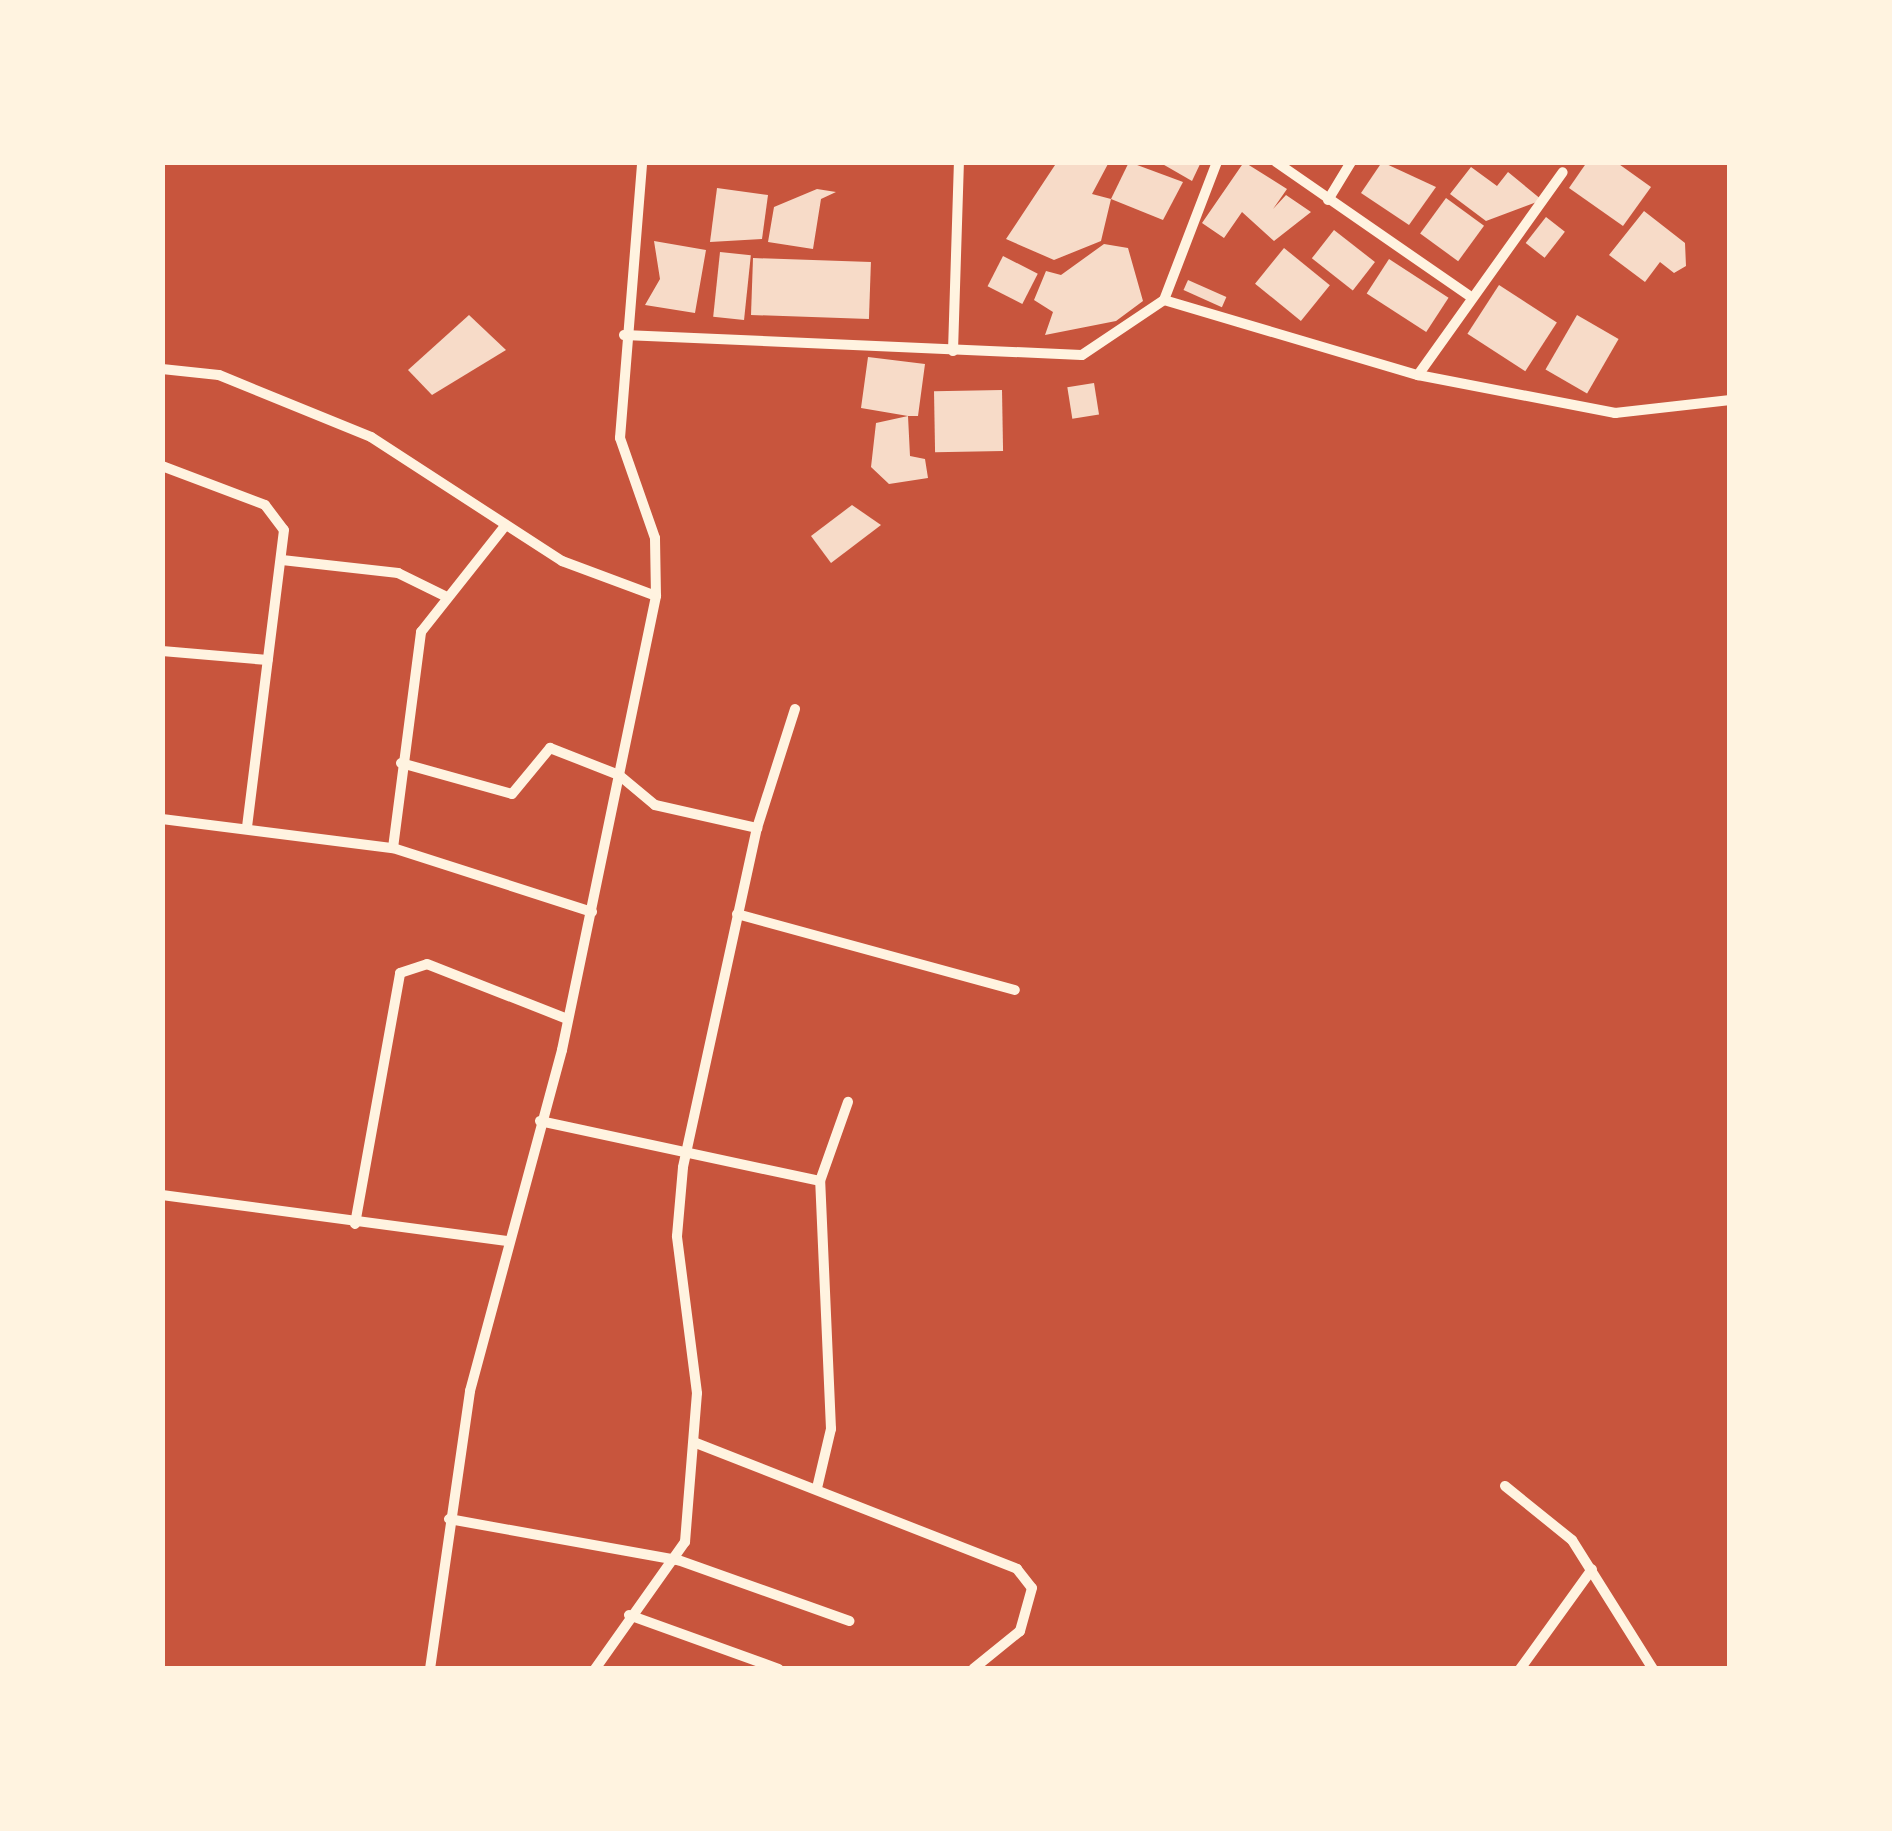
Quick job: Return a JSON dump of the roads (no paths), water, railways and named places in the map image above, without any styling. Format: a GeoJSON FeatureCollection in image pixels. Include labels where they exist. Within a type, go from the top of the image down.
{"type":"FeatureCollection","features":[{"type":"Feature","properties":{"kind":"street"},"geometry":{"type":"LineString","coordinates":[[430,1669],[449,1519],[507,1241],[592,912],[656,596],[655,538],[620,438],[642,162]]}},
{"type":"Feature","properties":{"kind":"street"},"geometry":{"type":"LineString","coordinates":[[952,351],[958,162]]}},
{"type":"Feature","properties":{"kind":"street"},"geometry":{"type":"LineString","coordinates":[[625,335],[1082,355],[1164,300],[1217,162]]}},
{"type":"Feature","properties":{"kind":"street"},"geometry":{"type":"LineString","coordinates":[[1276,162],[1468,295]]}},
{"type":"Feature","properties":{"kind":"street"},"geometry":{"type":"LineString","coordinates":[[1328,200],[1351,162]]}},
{"type":"Feature","properties":{"kind":"street"},"geometry":{"type":"LineString","coordinates":[[1418,375],[1468,295],[1563,172]]}},
{"type":"Feature","properties":{"kind":"street"},"geometry":{"type":"LineString","coordinates":[[1164,300],[1418,375],[1615,413],[1730,400]]}},
{"type":"Feature","properties":{"kind":"street"},"geometry":{"type":"LineString","coordinates":[[162,369],[219,375],[371,437],[505,526],[656,596]]}},
{"type":"Feature","properties":{"kind":"street"},"geometry":{"type":"LineString","coordinates":[[162,466],[266,505],[284,530],[247,828]]}},
{"type":"Feature","properties":{"kind":"street"},"geometry":{"type":"LineString","coordinates":[[393,848],[411,662],[447,597],[505,526]]}},
{"type":"Feature","properties":{"kind":"street"},"geometry":{"type":"LineString","coordinates":[[282,560],[398,572],[447,597]]}},
{"type":"Feature","properties":{"kind":"street"},"geometry":{"type":"LineString","coordinates":[[162,651],[268,660]]}},
{"type":"Feature","properties":{"kind":"street"},"geometry":{"type":"LineString","coordinates":[[596,1669],[629,1615],[678,1560],[696,1443],[677,1236],[688,1152],[736,914],[757,828],[796,709]]}},
{"type":"Feature","properties":{"kind":"street"},"geometry":{"type":"LineString","coordinates":[[401,763],[502,795],[519,789],[544,748],[619,775],[655,805],[757,828]]}},
{"type":"Feature","properties":{"kind":"street"},"geometry":{"type":"LineString","coordinates":[[162,819],[393,848],[592,912]]}},
{"type":"Feature","properties":{"kind":"street"},"geometry":{"type":"LineString","coordinates":[[736,914],[1015,990]]}},
{"type":"Feature","properties":{"kind":"street"},"geometry":{"type":"LineString","coordinates":[[356,1224],[382,1027],[400,973],[428,964],[567,1019]]}},
{"type":"Feature","properties":{"kind":"street"},"geometry":{"type":"LineString","coordinates":[[817,1488],[831,1429],[820,1181],[848,1102]]}},
{"type":"Feature","properties":{"kind":"street"},"geometry":{"type":"LineString","coordinates":[[540,1121],[820,1181]]}},
{"type":"Feature","properties":{"kind":"street"},"geometry":{"type":"LineString","coordinates":[[162,1195],[507,1241]]}},
{"type":"Feature","properties":{"kind":"street"},"geometry":{"type":"LineString","coordinates":[[696,1443],[1017,1569],[1032,1588],[1020,1631],[973,1669]]}},
{"type":"Feature","properties":{"kind":"street"},"geometry":{"type":"LineString","coordinates":[[1505,1486],[1592,1569],[1653,1669]]}},
{"type":"Feature","properties":{"kind":"street"},"geometry":{"type":"LineString","coordinates":[[449,1519],[678,1560],[849,1621]]}},
{"type":"Feature","properties":{"kind":"street"},"geometry":{"type":"LineString","coordinates":[[1520,1669],[1592,1569]]}},
{"type":"Feature","properties":{"kind":"street"},"geometry":{"type":"LineString","coordinates":[[629,1615],[779,1669]]}}]}
